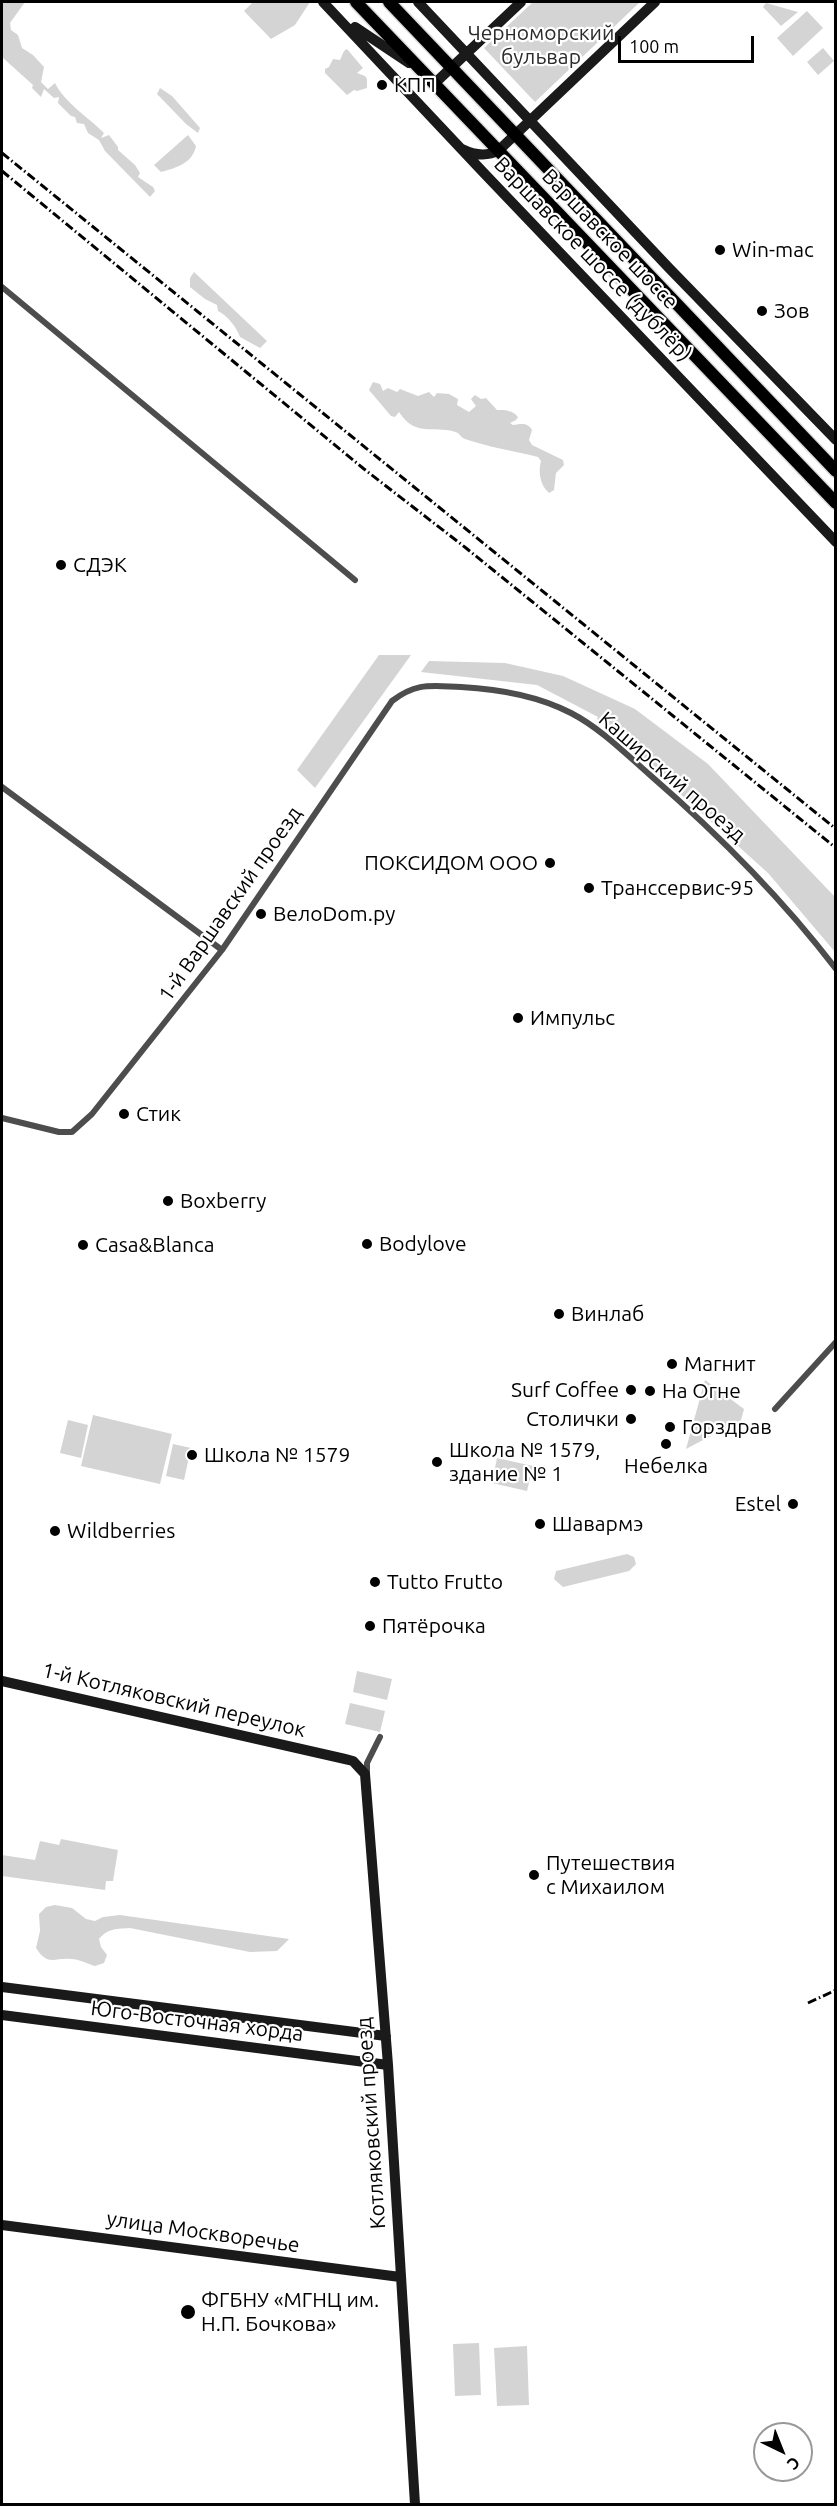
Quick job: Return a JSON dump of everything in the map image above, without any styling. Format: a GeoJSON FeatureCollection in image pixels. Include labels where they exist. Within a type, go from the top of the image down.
{"type":"FeatureCollection","features":[{"type":"Feature","properties":{"kind":"main road","name":"Варшавское шоссе"},"geometry":{"type":"LineString","coordinates":[[356,2],[836,503]]}},
{"type":"Feature","properties":{"kind":"main road","name":"Варшавское шоссе"},"geometry":{"type":"LineString","coordinates":[[389,2],[836,471]]}},
{"type":"Feature","properties":{"kind":"street","name":"Варшавское шоссе (дублёр)"},"geometry":{"type":"LineString","coordinates":[[323,2],[836,542]]}},
{"type":"Feature","properties":{"kind":"street"},"geometry":{"type":"LineString","coordinates":[[396,2],[411,25]]}},
{"type":"Feature","properties":{"kind":"street"},"geometry":{"type":"LineString","coordinates":[[418,2],[836,440]]}},
{"type":"Feature","properties":{"kind":"street"},"geometry":{"type":"LineString","coordinates":[[434,84],[521,2]]}},
{"type":"Feature","properties":{"kind":"street"},"geometry":{"type":"LineString","coordinates":[[459,147],[481,155],[491,155],[499,150],[655,2]]}},
{"type":"Feature","properties":{"kind":"street"},"geometry":{"type":"LineString","coordinates":[[335,13],[423,73]]}},
{"type":"Feature","properties":{"kind":"street"},"geometry":{"type":"LineString","coordinates":[[2,287],[355,580]]}},
{"type":"Feature","properties":{"kind":"street","name":"Каширский проезд"},"geometry":{"type":"LineString","coordinates":[[407,689],[429,686],[486,688],[536,698],[572,714],[605,736],[680,801],[756,873],[807,931],[836,969]]}},
{"type":"Feature","properties":{"kind":"street","name":"1-й Варшавский проезд"},"geometry":{"type":"LineString","coordinates":[[2,1118],[59,1132],[72,1132],[92,1114],[222,950],[392,701],[407,689]]}},
{"type":"Feature","properties":{"kind":"street"},"geometry":{"type":"LineString","coordinates":[[2,787],[222,950]]}},
{"type":"Feature","properties":{"kind":"street"},"geometry":{"type":"LineString","coordinates":[[775,1409],[836,1342]]}},
{"type":"Feature","properties":{"kind":"street","name":"1-й Котляковский переулок"},"geometry":{"type":"LineString","coordinates":[[2,1681],[353,1761]]}},
{"type":"Feature","properties":{"kind":"street"},"geometry":{"type":"LineString","coordinates":[[368,1783],[367,1763],[380,1737]]}},
{"type":"Feature","properties":{"kind":"street"},"geometry":{"type":"LineString","coordinates":[[368,1783],[365,1774],[353,1761],[371,1754]]}},
{"type":"Feature","properties":{"kind":"street","name":"Котляковский проезд"},"geometry":{"type":"LineString","coordinates":[[368,1783],[415,2505]]}},
{"type":"Feature","properties":{"kind":"street","name":"Юго-Восточная хорда"},"geometry":{"type":"LineString","coordinates":[[2,1987],[386,2036]]}},
{"type":"Feature","properties":{"kind":"street","name":"Юго-Восточная хорда"},"geometry":{"type":"LineString","coordinates":[[2,2015],[388,2065]]}},
{"type":"Feature","properties":{"kind":"street","name":"улица Москворечье"},"geometry":{"type":"LineString","coordinates":[[2,2225],[400,2277]]}},
{"type":"Feature","properties":{"kind":"green space"},"geometry":{"type":"Polygon","coordinates":[[[2,2],[25,2],[10,23],[11,30],[18,35],[22,48],[33,55],[44,67],[41,82],[48,89],[55,83],[70,103],[104,133],[101,138],[109,135],[118,150],[135,165],[140,173],[138,177],[153,187],[155,191],[150,197],[105,151],[99,140],[88,133],[84,124],[77,123],[75,117],[58,103],[59,97],[54,98],[44,89],[41,97],[32,88],[33,85],[2,57],[2,2]]]}},
{"type":"Feature","properties":{"kind":"green space"},"geometry":{"type":"Polygon","coordinates":[[[253,2],[310,2],[295,25],[271,39],[244,11],[253,2]]]}},
{"type":"Feature","properties":{"kind":"green space","name":"Черноморский бульвар"},"geometry":{"type":"Polygon","coordinates":[[[533,2],[640,2],[535,102],[484,48],[533,2]]]}},
{"type":"Feature","properties":{"kind":"green space"},"geometry":{"type":"Polygon","coordinates":[[[766,3],[798,12],[781,26],[763,7],[766,3]]]}},
{"type":"Feature","properties":{"kind":"green space"},"geometry":{"type":"Polygon","coordinates":[[[807,11],[823,28],[793,56],[777,38],[807,11]]]}},
{"type":"Feature","properties":{"kind":"green space"},"geometry":{"type":"Polygon","coordinates":[[[823,48],[834,61],[818,75],[807,62],[823,48]]]}},
{"type":"Feature","properties":{"kind":"green space"},"geometry":{"type":"Polygon","coordinates":[[[347,49],[363,68],[357,73],[367,79],[367,88],[354,90],[347,95],[325,73],[325,69],[329,67],[333,59],[340,60],[347,49]]]}},
{"type":"Feature","properties":{"kind":"green space"},"geometry":{"type":"Polygon","coordinates":[[[160,88],[172,96],[200,128],[198,133],[157,94],[160,88]]]}},
{"type":"Feature","properties":{"kind":"green space"},"geometry":{"type":"Polygon","coordinates":[[[188,135],[196,146],[191,157],[178,166],[161,172],[154,165],[188,135]]]}},
{"type":"Feature","properties":{"kind":"green space"},"geometry":{"type":"Polygon","coordinates":[[[194,272],[267,341],[260,348],[240,337],[231,322],[218,311],[217,305],[190,287],[190,278],[194,272]]]}},
{"type":"Feature","properties":{"kind":"green space"},"geometry":{"type":"Polygon","coordinates":[[[373,382],[380,384],[383,391],[388,388],[397,392],[400,389],[418,396],[429,392],[434,397],[437,393],[449,394],[458,399],[457,405],[469,412],[476,406],[471,399],[475,395],[481,399],[486,398],[497,410],[514,413],[518,417],[510,423],[530,427],[532,430],[529,440],[532,445],[563,460],[564,465],[556,473],[554,490],[549,493],[542,482],[541,461],[538,457],[474,442],[450,431],[420,428],[412,425],[399,412],[395,417],[391,416],[369,390],[373,382]]]}},
{"type":"Feature","properties":{"kind":"green space"},"geometry":{"type":"Polygon","coordinates":[[[379,655],[411,655],[315,788],[297,770],[379,655]]]}},
{"type":"Feature","properties":{"kind":"green space"},"geometry":{"type":"Polygon","coordinates":[[[429,661],[505,663],[563,676],[635,709],[708,764],[835,897],[835,952],[768,873],[597,719],[598,717],[537,685],[421,672],[429,661]]]}},
{"type":"Feature","properties":{"kind":"green space"},"geometry":{"type":"Polygon","coordinates":[[[705,1380],[744,1409],[741,1420],[686,1449],[705,1380]]]}},
{"type":"Feature","properties":{"kind":"green space"},"geometry":{"type":"Polygon","coordinates":[[[93,1415],[172,1434],[160,1484],[81,1466],[93,1415]]]}},
{"type":"Feature","properties":{"kind":"green space"},"geometry":{"type":"Polygon","coordinates":[[[68,1420],[88,1425],[81,1458],[60,1453],[68,1420]]]}},
{"type":"Feature","properties":{"kind":"green space"},"geometry":{"type":"Polygon","coordinates":[[[173,1444],[191,1448],[184,1480],[166,1476],[173,1444]]]}},
{"type":"Feature","properties":{"kind":"green space"},"geometry":{"type":"Polygon","coordinates":[[[497,1458],[533,1466],[527,1491],[492,1483],[497,1458]]]}},
{"type":"Feature","properties":{"kind":"green space"},"geometry":{"type":"Polygon","coordinates":[[[627,1554],[634,1557],[636,1564],[629,1571],[563,1587],[554,1579],[556,1571],[627,1554]]]}},
{"type":"Feature","properties":{"kind":"green space"},"geometry":{"type":"Polygon","coordinates":[[[357,1671],[392,1679],[387,1700],[353,1692],[357,1671]]]}},
{"type":"Feature","properties":{"kind":"green space"},"geometry":{"type":"Polygon","coordinates":[[[350,1703],[385,1711],[380,1732],[345,1724],[350,1703]]]}},
{"type":"Feature","properties":{"kind":"green space"},"geometry":{"type":"Polygon","coordinates":[[[61,1839],[118,1850],[113,1881],[106,1881],[105,1890],[2,1876],[2,1855],[35,1860],[40,1841],[59,1845],[61,1839]]]}},
{"type":"Feature","properties":{"kind":"green space"},"geometry":{"type":"Polygon","coordinates":[[[55,1905],[72,1908],[86,1919],[95,1921],[103,1917],[120,1915],[289,1939],[277,1951],[250,1952],[130,1928],[109,1931],[99,1939],[107,1955],[104,1963],[95,1966],[74,1959],[52,1960],[40,1954],[36,1948],[40,1931],[39,1914],[46,1907],[55,1905]]]}},
{"type":"Feature","properties":{"kind":"green space"},"geometry":{"type":"Polygon","coordinates":[[[479,2343],[481,2395],[455,2396],[453,2344],[479,2343]]]}},
{"type":"Feature","properties":{"kind":"green space"},"geometry":{"type":"Polygon","coordinates":[[[527,2346],[529,2405],[497,2406],[494,2348],[527,2346]]]}},
{"type":"Feature","properties":{"kind":"railway"},"geometry":{"type":"LineString","coordinates":[[2,153],[836,829]]}},
{"type":"Feature","properties":{"kind":"railway"},"geometry":{"type":"LineString","coordinates":[[2,171],[364,469],[466,548],[836,848]]}},
{"type":"Feature","properties":{"kind":"railway"},"geometry":{"type":"LineString","coordinates":[[808,2003],[836,1990]]}},
{"type":"Feature","properties":{"kind":"place","name":"КПП"},"geometry":{"type":"Point","coordinates":[382,85]}},
{"type":"Feature","properties":{"kind":"place","name":"Win-mac"},"geometry":{"type":"Point","coordinates":[720,250]}},
{"type":"Feature","properties":{"kind":"place","name":"Зов"},"geometry":{"type":"Point","coordinates":[762,311]}},
{"type":"Feature","properties":{"kind":"place","name":"СДЭК"},"geometry":{"type":"Point","coordinates":[61,565]}},
{"type":"Feature","properties":{"kind":"place","name":"ПОКСИДОМ ООО"},"geometry":{"type":"Point","coordinates":[550,863]}},
{"type":"Feature","properties":{"kind":"place","name":"Транссервис-95"},"geometry":{"type":"Point","coordinates":[589,888]}},
{"type":"Feature","properties":{"kind":"place","name":"ВелоDom.ру"},"geometry":{"type":"Point","coordinates":[261,914]}},
{"type":"Feature","properties":{"kind":"place","name":"Импульс"},"geometry":{"type":"Point","coordinates":[518,1018]}},
{"type":"Feature","properties":{"kind":"place","name":"Стик"},"geometry":{"type":"Point","coordinates":[124,1114]}},
{"type":"Feature","properties":{"kind":"place","name":"Boxberry"},"geometry":{"type":"Point","coordinates":[168,1201]}},
{"type":"Feature","properties":{"kind":"place","name":"Bodylove"},"geometry":{"type":"Point","coordinates":[367,1244]}},
{"type":"Feature","properties":{"kind":"place","name":"Casa&Blanca"},"geometry":{"type":"Point","coordinates":[83,1245]}},
{"type":"Feature","properties":{"kind":"place","name":"Винлаб"},"geometry":{"type":"Point","coordinates":[559,1314]}},
{"type":"Feature","properties":{"kind":"place","name":"Магнит"},"geometry":{"type":"Point","coordinates":[672,1364]}},
{"type":"Feature","properties":{"kind":"place","name":"Surf Coffee"},"geometry":{"type":"Point","coordinates":[631,1390]}},
{"type":"Feature","properties":{"kind":"place","name":"На Огне"},"geometry":{"type":"Point","coordinates":[650,1391]}},
{"type":"Feature","properties":{"kind":"place","name":"Столички"},"geometry":{"type":"Point","coordinates":[631,1419]}},
{"type":"Feature","properties":{"kind":"place","name":"Горздрав"},"geometry":{"type":"Point","coordinates":[670,1427]}},
{"type":"Feature","properties":{"kind":"place","name":"Небелка"},"geometry":{"type":"Point","coordinates":[666,1444]}},
{"type":"Feature","properties":{"kind":"place","name":"Школа № 1579"},"geometry":{"type":"Point","coordinates":[192,1455]}},
{"type":"Feature","properties":{"kind":"place","name":"Школа № 1579, здание № 1"},"geometry":{"type":"Point","coordinates":[437,1462]}},
{"type":"Feature","properties":{"kind":"place","name":"Estel"},"geometry":{"type":"Point","coordinates":[793,1504]}},
{"type":"Feature","properties":{"kind":"place","name":"Шавармэ"},"geometry":{"type":"Point","coordinates":[540,1524]}},
{"type":"Feature","properties":{"kind":"place","name":"Wildberries"},"geometry":{"type":"Point","coordinates":[55,1531]}},
{"type":"Feature","properties":{"kind":"place","name":"Tutto Frutto"},"geometry":{"type":"Point","coordinates":[375,1582]}},
{"type":"Feature","properties":{"kind":"place","name":"Пятёрочка"},"geometry":{"type":"Point","coordinates":[370,1626]}},
{"type":"Feature","properties":{"kind":"place","name":"Путешествия с Михаилом"},"geometry":{"type":"Point","coordinates":[534,1875]}},
{"type":"Feature","properties":{"kind":"place","name":"ФГБНУ «МГНЦ им. Н.П. Бочкова»"},"geometry":{"type":"Point","coordinates":[188,2312]}}]}
